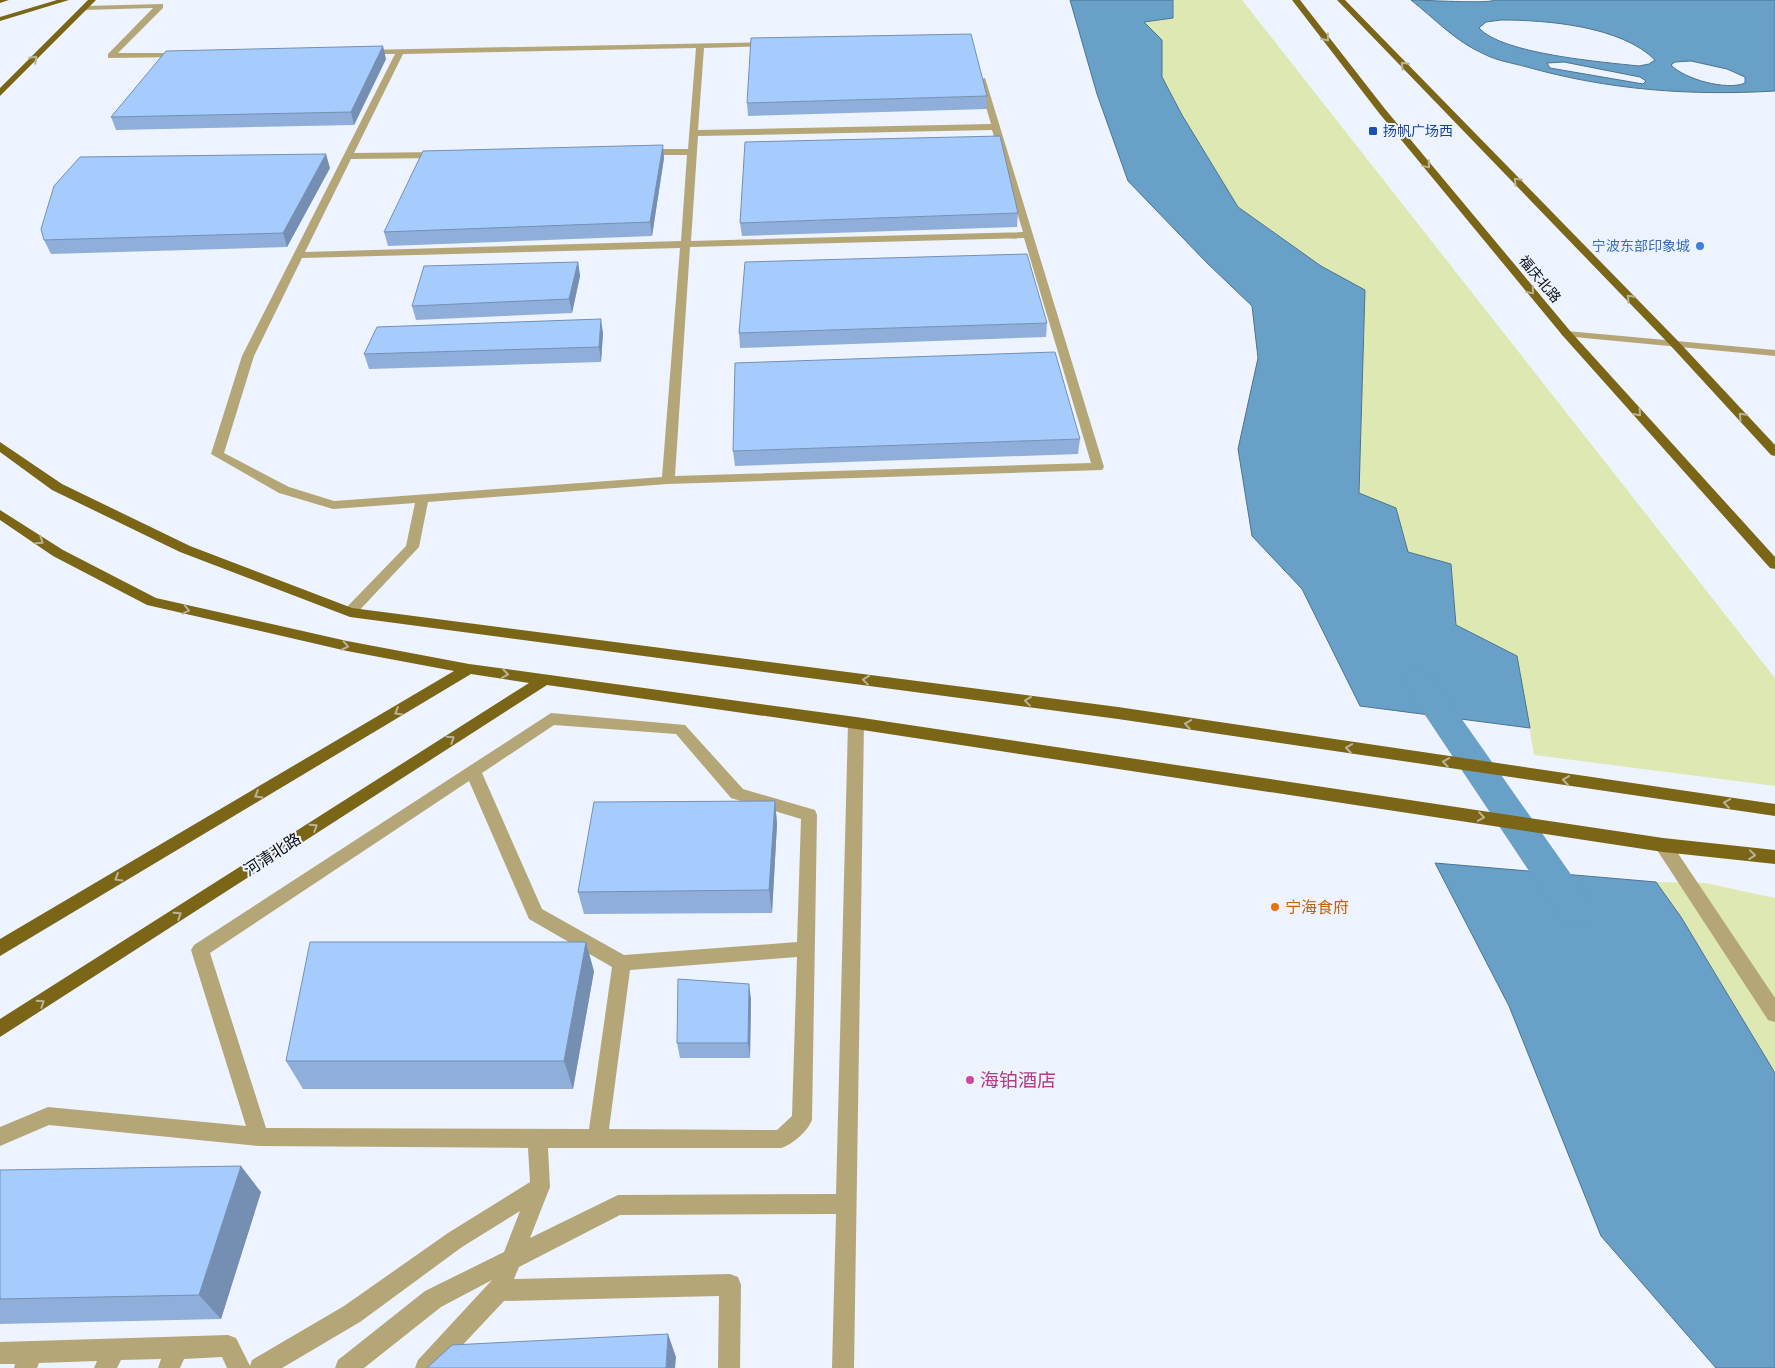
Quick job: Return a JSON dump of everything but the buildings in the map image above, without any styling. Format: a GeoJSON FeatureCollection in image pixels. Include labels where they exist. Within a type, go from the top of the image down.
{"type":"FeatureCollection","features":[{"type":"Feature","properties":{"kind":"main road"},"geometry":{"type":"LineString","coordinates":[[0,1],[4,0]]}},
{"type":"Feature","properties":{"kind":"main road"},"geometry":{"type":"LineString","coordinates":[[0,19],[65,0]]}},
{"type":"Feature","properties":{"kind":"main road"},"geometry":{"type":"LineString","coordinates":[[0,93],[92,0]]}},
{"type":"Feature","properties":{"kind":"main road","name":"福庆北路"},"geometry":{"type":"LineString","coordinates":[[1296,0],[1382,111],[1567,334],[1775,565]]}},
{"type":"Feature","properties":{"kind":"main road"},"geometry":{"type":"LineString","coordinates":[[1341,0],[1674,343],[1775,452]]}},
{"type":"Feature","properties":{"kind":"main road"},"geometry":{"type":"LineString","coordinates":[[0,446],[57,487],[186,549],[350,612],[1118,713],[1775,810]]}},
{"type":"Feature","properties":{"kind":"main road"},"geometry":{"type":"LineString","coordinates":[[0,514],[58,553],[152,602],[347,646],[469,669],[856,723],[1663,845],[1775,857]]}},
{"type":"Feature","properties":{"kind":"main road"},"geometry":{"type":"LineString","coordinates":[[0,948],[469,669]]}},
{"type":"Feature","properties":{"kind":"main road","name":"河清北路"},"geometry":{"type":"LineString","coordinates":[[0,1029],[544,680]]}},
{"type":"Feature","properties":{"kind":"street"},"geometry":{"type":"LineString","coordinates":[[84,8],[160,6],[111,56],[191,55]]}},
{"type":"Feature","properties":{"kind":"street"},"geometry":{"type":"LineString","coordinates":[[350,52],[780,44]]}},
{"type":"Feature","properties":{"kind":"street"},"geometry":{"type":"LineString","coordinates":[[668,480],[700,46]]}},
{"type":"Feature","properties":{"kind":"street"},"geometry":{"type":"LineString","coordinates":[[400,51],[248,356],[217,454],[284,490],[332,505],[668,480],[1098,467],[977,65]]}},
{"type":"Feature","properties":{"kind":"street"},"geometry":{"type":"LineString","coordinates":[[693,133],[996,128]]}},
{"type":"Feature","properties":{"kind":"street"},"geometry":{"type":"LineString","coordinates":[[633,152],[692,152]]}},
{"type":"Feature","properties":{"kind":"street"},"geometry":{"type":"LineString","coordinates":[[348,156],[456,154]]}},
{"type":"Feature","properties":{"kind":"street"},"geometry":{"type":"LineString","coordinates":[[298,256],[1028,235]]}},
{"type":"Feature","properties":{"kind":"street"},"geometry":{"type":"LineString","coordinates":[[1567,334],[1775,352]]}},
{"type":"Feature","properties":{"kind":"street"},"geometry":{"type":"LineString","coordinates":[[350,612],[412,547],[422,498]]}},
{"type":"Feature","properties":{"kind":"street"},"geometry":{"type":"LineString","coordinates":[[0,1137],[48,1116],[258,1137],[781,1138],[802,1120],[809,815],[737,794],[680,729],[551,719],[200,950],[258,1137]]}},
{"type":"Feature","properties":{"kind":"street"},"geometry":{"type":"LineString","coordinates":[[843,1368],[856,723]]}},
{"type":"Feature","properties":{"kind":"street"},"geometry":{"type":"LineString","coordinates":[[473,771],[510,851],[535,914],[622,963],[806,948]]}},
{"type":"Feature","properties":{"kind":"street"},"geometry":{"type":"LineString","coordinates":[[1663,845],[1773,1007]]}},
{"type":"Feature","properties":{"kind":"street"},"geometry":{"type":"LineString","coordinates":[[598,1138],[622,963]]}},
{"type":"Feature","properties":{"kind":"street"},"geometry":{"type":"LineString","coordinates":[[426,1368],[499,1290],[540,1187],[538,1138]]}},
{"type":"Feature","properties":{"kind":"street"},"geometry":{"type":"LineString","coordinates":[[260,1368],[352,1314],[455,1240],[540,1187]]}},
{"type":"Feature","properties":{"kind":"street"},"geometry":{"type":"LineString","coordinates":[[346,1368],[433,1298],[618,1205],[846,1204]]}},
{"type":"Feature","properties":{"kind":"street"},"geometry":{"type":"LineString","coordinates":[[499,1290],[730,1285],[729,1368]]}},
{"type":"Feature","properties":{"kind":"street"},"geometry":{"type":"LineString","coordinates":[[0,1353],[29,1360],[173,1358],[228,1346],[239,1368]]}},
{"type":"Feature","properties":{"kind":"green space"},"geometry":{"type":"Polygon","coordinates":[[[1173,0],[1242,0],[1775,678],[1775,786],[1534,755],[1517,656],[1456,625],[1451,564],[1408,552],[1396,509],[1359,493],[1365,290],[1321,266],[1238,207],[1182,115],[1162,77],[1162,40],[1144,22],[1173,18],[1173,0]]]}},
{"type":"Feature","properties":{"kind":"green space"},"geometry":{"type":"Polygon","coordinates":[[[1656,882],[1705,883],[1775,898],[1775,1073],[1681,917],[1656,882]]]}},
{"type":"Feature","properties":{"kind":"water"},"geometry":{"type":"Polygon","coordinates":[[[1070,0],[1173,0],[1173,18],[1144,22],[1162,40],[1162,77],[1182,115],[1238,207],[1321,266],[1365,290],[1359,493],[1396,508],[1408,552],[1451,564],[1456,625],[1517,656],[1530,728],[1360,706],[1302,589],[1252,536],[1238,449],[1258,358],[1252,306],[1207,263],[1128,181],[1097,94],[1070,0]]]}},
{"type":"Feature","properties":{"kind":"water"},"geometry":{"type":"Polygon","coordinates":[[[1411,0],[1469,2],[1495,0],[1775,0],[1775,91],[1712,93],[1650,90],[1557,75],[1500,60],[1474,49],[1455,37],[1411,0]],[[1501,20],[1486,22],[1479,28],[1491,37],[1508,44],[1554,55],[1639,66],[1649,64],[1655,60],[1641,49],[1623,39],[1603,32],[1540,21],[1501,20]],[[1691,61],[1675,62],[1671,65],[1695,79],[1728,86],[1745,83],[1745,77],[1727,69],[1691,61]],[[1564,62],[1547,63],[1550,68],[1643,84],[1646,81],[1640,77],[1564,62]]]}},
{"type":"Feature","properties":{"kind":"water"},"geometry":{"type":"Polygon","coordinates":[[[1435,863],[1656,882],[1681,917],[1775,1073],[1775,1368],[1716,1368],[1601,1236],[1509,1006],[1435,863]]]}},
{"type":"Feature","properties":{"kind":"waterway"},"geometry":{"type":"LineString","coordinates":[[1417,679],[1576,911]]}},
{"type":"Feature","properties":{"kind":"place","name":"扬帆广场西"},"geometry":{"type":"Point","coordinates":[1373,131]}},
{"type":"Feature","properties":{"kind":"place","name":"宁波东部印象城"},"geometry":{"type":"Point","coordinates":[1700,246]}},
{"type":"Feature","properties":{"kind":"place","name":"宁海食府"},"geometry":{"type":"Point","coordinates":[1275,907]}},
{"type":"Feature","properties":{"kind":"place","name":"海铂酒店"},"geometry":{"type":"Point","coordinates":[970,1080]}}]}
